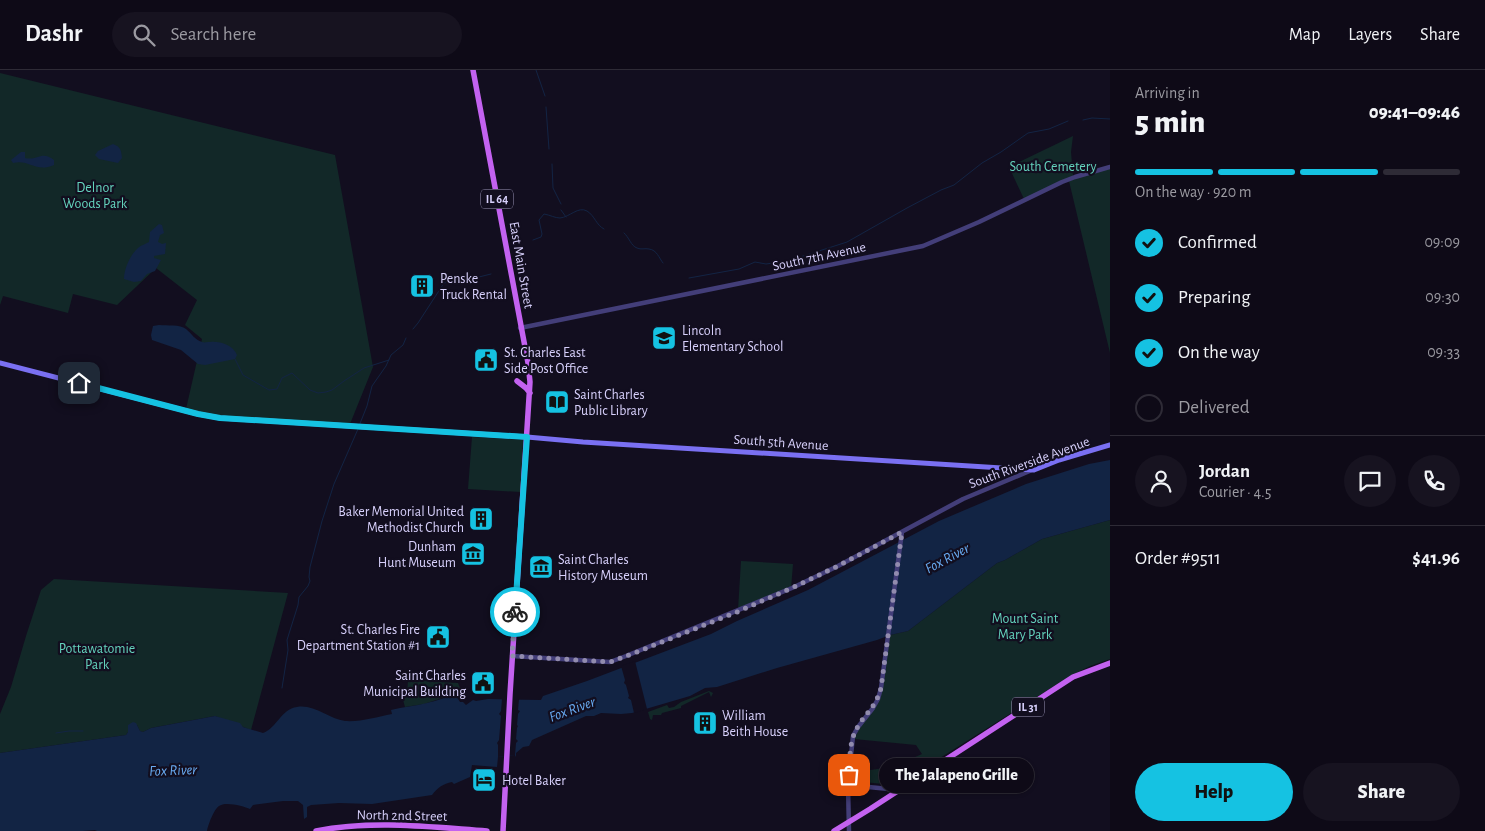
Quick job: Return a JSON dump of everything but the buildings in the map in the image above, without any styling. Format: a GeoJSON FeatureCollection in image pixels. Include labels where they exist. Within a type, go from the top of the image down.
{"type":"FeatureCollection","features":[{"type":"Feature","properties":{"kind":"main road","name":"East Main Street"},"geometry":{"type":"LineString","coordinates":[[474,70],[529,370],[530,393],[527,437]]}},
{"type":"Feature","properties":{"kind":"main road","name":"South 5th Avenue"},"geometry":{"type":"LineString","coordinates":[[0,363],[210,417],[1034,470]]}},
{"type":"Feature","properties":{"kind":"main road"},"geometry":{"type":"LineString","coordinates":[[529,370],[525,378],[518,381],[530,393]]}},
{"type":"Feature","properties":{"kind":"main road","name":"IL 64"},"geometry":{"type":"LineString","coordinates":[[503,831],[512,656],[527,437]]}},
{"type":"Feature","properties":{"kind":"main road","name":"South Riverside Avenue"},"geometry":{"type":"LineString","coordinates":[[1034,470],[1068,457],[1110,445]]}},
{"type":"Feature","properties":{"kind":"main road","name":"IL 31"},"geometry":{"type":"LineString","coordinates":[[834,831],[1073,677],[1110,663]]}},
{"type":"Feature","properties":{"kind":"main road","name":"North 2nd Street"},"geometry":{"type":"LineString","coordinates":[[316,831],[375,824],[487,831]]}},
{"type":"Feature","properties":{"kind":"street","name":"South 7th Avenue"},"geometry":{"type":"LineString","coordinates":[[520,328],[923,246],[979,222],[1062,182],[1110,167]]}},
{"type":"Feature","properties":{"kind":"street","name":"South Riverside Avenue"},"geometry":{"type":"LineString","coordinates":[[512,656],[610,662],[737,612],[792,588],[838,566],[963,499],[1034,470]]}},
{"type":"Feature","properties":{"kind":"street"},"geometry":{"type":"LineString","coordinates":[[849,831],[848,785],[853,736],[873,708],[881,688],[902,532]]}},
{"type":"Feature","properties":{"kind":"street"},"geometry":{"type":"LineString","coordinates":[[848,785],[899,790]]}},
{"type":"Feature","properties":{"kind":"green space","name":"Delnor Woods Park"},"geometry":{"type":"Polygon","coordinates":[[[0,73],[335,155],[373,367],[350,424],[220,417],[186,409],[202,339],[185,325],[197,300],[156,268],[117,305],[73,294],[68,313],[3,296],[0,305],[0,73]]]}},
{"type":"Feature","properties":{"kind":"green space","name":"South Cemetery"},"geometry":{"type":"Polygon","coordinates":[[[1073,136],[1071,152],[1073,176],[1024,199],[1009,167],[1073,136]]]}},
{"type":"Feature","properties":{"kind":"green space"},"geometry":{"type":"Polygon","coordinates":[[[1110,166],[1110,353],[1069,181],[1110,166]]]}},
{"type":"Feature","properties":{"kind":"green space"},"geometry":{"type":"Polygon","coordinates":[[[472,437],[523,440],[521,492],[468,489],[472,437]]]}},
{"type":"Feature","properties":{"kind":"green space","name":"Mount Saint Mary Park"},"geometry":{"type":"Polygon","coordinates":[[[1110,520],[1110,659],[1070,676],[902,782],[892,785],[855,781],[855,770],[872,770],[889,766],[922,754],[916,745],[854,739],[879,700],[890,635],[908,631],[997,563],[1042,539],[1110,520]]]}},
{"type":"Feature","properties":{"kind":"green space"},"geometry":{"type":"Polygon","coordinates":[[[741,561],[793,564],[791,589],[738,610],[741,561]]]}},
{"type":"Feature","properties":{"kind":"green space","name":"Pottawatomie Park"},"geometry":{"type":"Polygon","coordinates":[[[54,579],[288,593],[251,730],[215,716],[151,728],[143,732],[140,731],[137,725],[128,726],[126,735],[0,753],[0,714],[11,687],[41,590],[54,579]]]}},
{"type":"Feature","properties":{"kind":"green space"},"geometry":{"type":"Polygon","coordinates":[[[408,680],[458,683],[463,695],[457,697],[448,696],[424,704],[405,707],[402,696],[407,695],[408,680]]]}},
{"type":"Feature","properties":{"kind":"green space"},"geometry":{"type":"Polygon","coordinates":[[[709,691],[713,693],[711,697],[709,692],[681,706],[681,708],[662,713],[661,715],[653,715],[652,720],[650,719],[648,712],[667,705],[669,708],[674,707],[681,702],[709,691]]]}},
{"type":"Feature","properties":{"kind":"water"},"geometry":{"type":"Polygon","coordinates":[[[113,144],[118,146],[121,151],[122,158],[118,163],[99,159],[95,155],[98,151],[113,144]]]}},
{"type":"Feature","properties":{"kind":"water"},"geometry":{"type":"Polygon","coordinates":[[[21,152],[25,152],[25,158],[29,159],[43,156],[50,157],[54,160],[54,165],[42,168],[19,162],[13,163],[11,160],[21,152]]]}},
{"type":"Feature","properties":{"kind":"water"},"geometry":{"type":"Polygon","coordinates":[[[159,224],[162,225],[164,233],[160,235],[158,242],[166,243],[165,254],[154,256],[154,258],[161,260],[155,271],[147,274],[141,281],[134,282],[124,279],[126,267],[132,254],[139,247],[149,242],[150,232],[159,224]]]}},
{"type":"Feature","properties":{"kind":"water"},"geometry":{"type":"Polygon","coordinates":[[[153,326],[183,327],[200,341],[226,344],[237,355],[235,359],[205,365],[198,364],[181,350],[152,340],[153,326]]]}},
{"type":"Feature","properties":{"kind":"water","name":"Fox River"},"geometry":{"type":"Polygon","coordinates":[[[1110,460],[1110,520],[1042,539],[997,563],[908,631],[717,687],[705,688],[690,696],[632,713],[601,713],[594,716],[586,716],[532,740],[529,746],[523,747],[516,753],[516,757],[515,755],[498,757],[497,767],[472,765],[470,777],[454,784],[452,782],[443,785],[432,795],[372,804],[339,803],[311,805],[307,807],[307,817],[304,819],[303,805],[298,801],[253,805],[250,809],[239,805],[226,804],[219,806],[215,810],[207,831],[0,831],[0,753],[126,735],[128,725],[133,722],[143,732],[151,728],[215,716],[240,723],[243,727],[263,733],[268,731],[287,711],[297,707],[309,708],[339,720],[351,721],[392,714],[391,710],[449,697],[457,697],[460,702],[466,705],[473,700],[488,699],[541,700],[543,696],[711,634],[808,590],[939,521],[1026,484],[1089,464],[1110,460]]]}},
{"type":"Feature","properties":{"kind":"pier"},"geometry":{"type":"Polygon","coordinates":[[[635,661],[647,709],[634,713],[631,700],[628,698],[621,666],[635,661]]]}},
{"type":"Feature","properties":{"kind":"pier"},"geometry":{"type":"Polygon","coordinates":[[[502,699],[519,699],[518,710],[520,711],[518,714],[516,739],[518,741],[516,743],[515,755],[498,757],[497,743],[499,740],[501,716],[499,714],[502,699]]]}},
{"type":"Feature","properties":{"kind":"waterway"},"geometry":{"type":"LineString","coordinates":[[536,70],[545,96]]}},
{"type":"Feature","properties":{"kind":"waterway"},"geometry":{"type":"LineString","coordinates":[[546,107],[549,149]]}},
{"type":"Feature","properties":{"kind":"waterway"},"geometry":{"type":"LineString","coordinates":[[1083,120],[1092,118],[1110,119]]}},
{"type":"Feature","properties":{"kind":"waterway"},"geometry":{"type":"LineString","coordinates":[[794,259],[847,242],[907,208],[954,185],[982,163],[1028,133],[1049,129],[1068,121]]}},
{"type":"Feature","properties":{"kind":"waterway"},"geometry":{"type":"LineString","coordinates":[[552,164],[553,188],[561,204]]}},
{"type":"Feature","properties":{"kind":"waterway"},"geometry":{"type":"LineString","coordinates":[[561,210],[566,217]]}},
{"type":"Feature","properties":{"kind":"waterway"},"geometry":{"type":"LineString","coordinates":[[533,240],[541,237],[539,220],[544,214],[560,218],[584,210],[590,213],[604,229]]}},
{"type":"Feature","properties":{"kind":"waterway"},"geometry":{"type":"LineString","coordinates":[[624,233],[635,247],[654,251],[663,263]]}},
{"type":"Feature","properties":{"kind":"waterway"},"geometry":{"type":"LineString","coordinates":[[689,278],[739,269],[755,262],[766,264],[776,261]]}},
{"type":"Feature","properties":{"kind":"waterway"},"geometry":{"type":"LineString","coordinates":[[461,280],[491,274]]}},
{"type":"Feature","properties":{"kind":"waterway"},"geometry":{"type":"LineString","coordinates":[[413,329],[444,283],[449,282]]}},
{"type":"Feature","properties":{"kind":"waterway"},"geometry":{"type":"LineString","coordinates":[[359,426],[372,386],[391,355],[403,345],[406,338]]}},
{"type":"Feature","properties":{"kind":"waterway"},"geometry":{"type":"LineString","coordinates":[[235,359],[243,375],[269,390],[277,389],[282,378],[292,373],[310,390],[318,393],[332,390],[364,368],[389,360]]}},
{"type":"Feature","properties":{"kind":"waterway"},"geometry":{"type":"LineString","coordinates":[[282,688],[288,650],[287,640],[299,597],[310,581],[310,567],[322,521],[334,484],[358,429]]}},
{"type":"Feature","properties":{"kind":"waterway"},"geometry":{"type":"LineString","coordinates":[[56,733],[83,731]]}},
{"type":"Feature","properties":{"kind":"way so far"},"geometry":{"type":"LineString","coordinates":[[515,612],[512,656],[610,662],[737,612],[792,588],[902,532],[881,688],[873,708],[853,736],[849,775]]}},
{"type":"Feature","properties":{"kind":"place","name":"Penske Truck Rental"},"geometry":{"type":"Point","coordinates":[422,286]}},
{"type":"Feature","properties":{"kind":"place","name":"Lincoln Elementary School"},"geometry":{"type":"Point","coordinates":[664,338]}},
{"type":"Feature","properties":{"kind":"place","name":"St. Charles East Side Post Office"},"geometry":{"type":"Point","coordinates":[486,360]}},
{"type":"Feature","properties":{"kind":"place","name":"Saint Charles Public Library"},"geometry":{"type":"Point","coordinates":[557,402]}},
{"type":"Feature","properties":{"kind":"place","name":"Baker Memorial United Methodist Church"},"geometry":{"type":"Point","coordinates":[481,519]}},
{"type":"Feature","properties":{"kind":"place","name":"Dunham Hunt Museum"},"geometry":{"type":"Point","coordinates":[473,554]}},
{"type":"Feature","properties":{"kind":"place","name":"Saint Charles History Museum"},"geometry":{"type":"Point","coordinates":[541,567]}},
{"type":"Feature","properties":{"kind":"place","name":"St. Charles Fire Department Station #1"},"geometry":{"type":"Point","coordinates":[438,637]}},
{"type":"Feature","properties":{"kind":"place","name":"Saint Charles Municipal Building"},"geometry":{"type":"Point","coordinates":[483,683]}},
{"type":"Feature","properties":{"kind":"place","name":"William Beith House"},"geometry":{"type":"Point","coordinates":[705,723]}},
{"type":"Feature","properties":{"kind":"place","name":"The Jalapeno Grille"},"geometry":{"type":"Point","coordinates":[849,775]}},
{"type":"Feature","properties":{"kind":"place","name":"Hotel Baker"},"geometry":{"type":"Point","coordinates":[484,780]}},
{"type":"Feature","properties":{"kind":"route"},"geometry":{"type":"LineString","coordinates":[[79,383],[220,418],[527,437],[515,612]]}}]}
